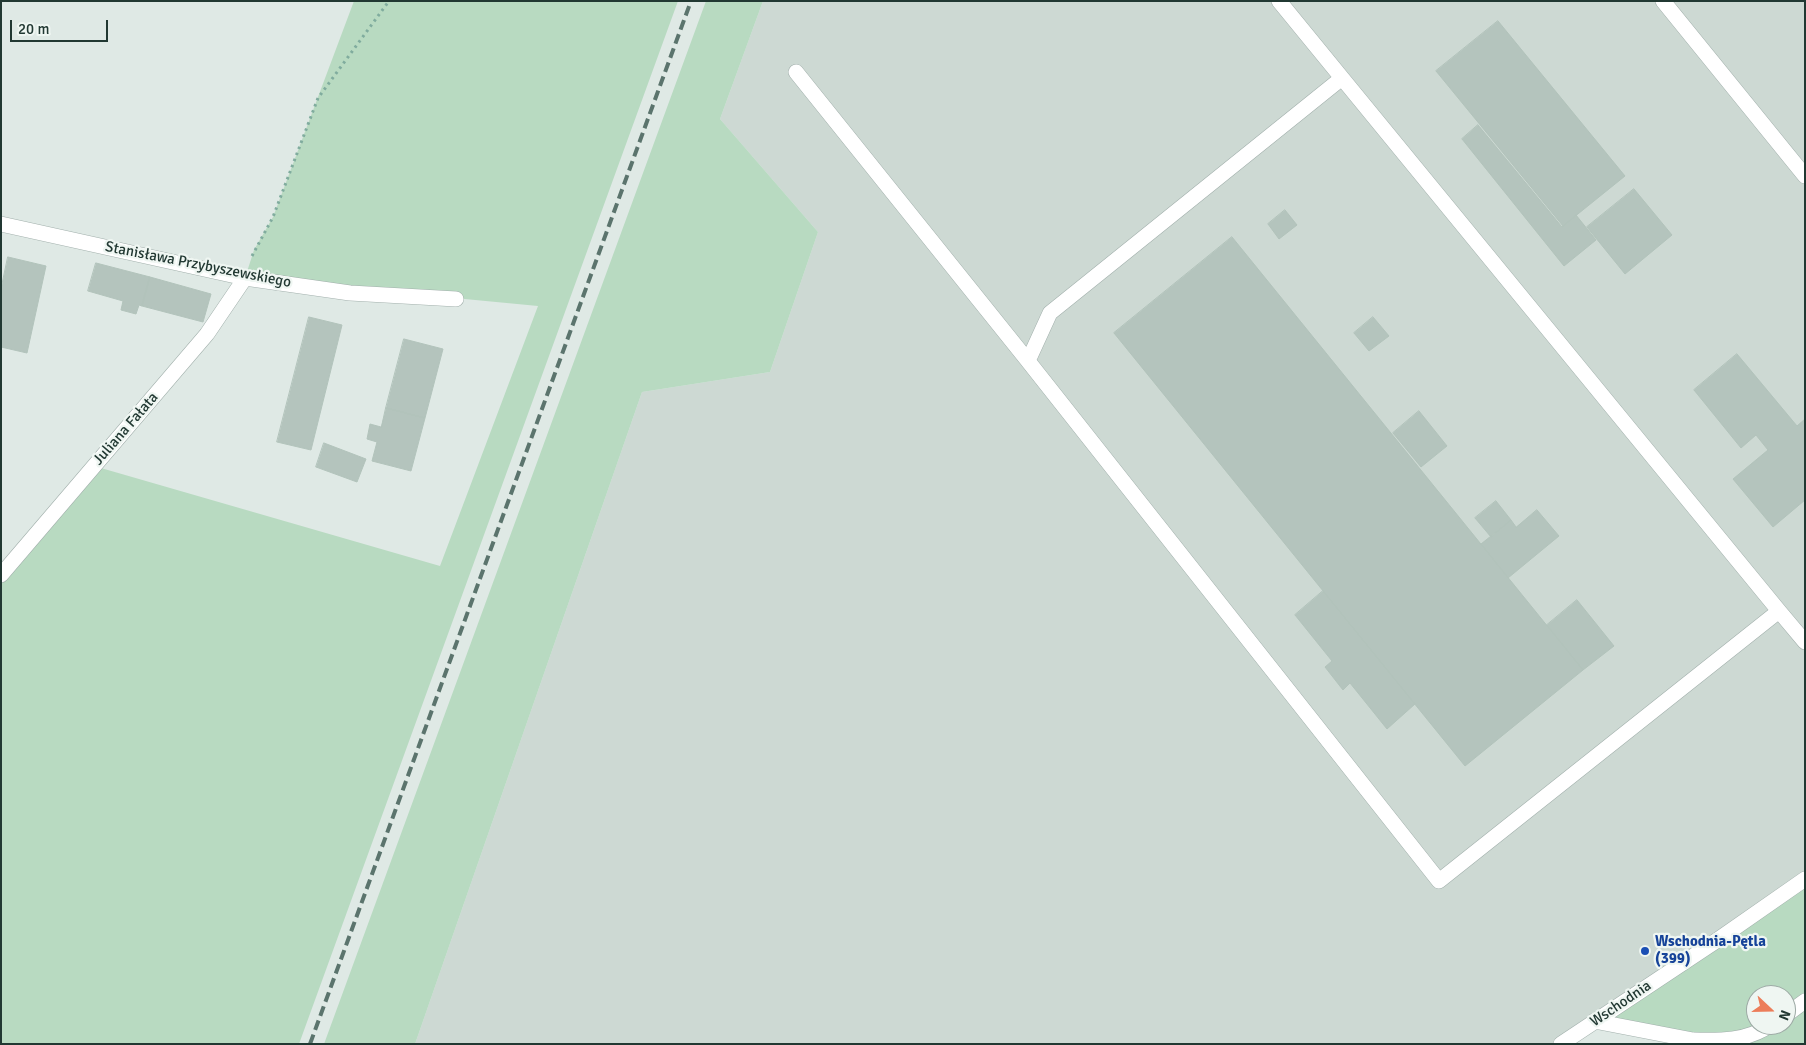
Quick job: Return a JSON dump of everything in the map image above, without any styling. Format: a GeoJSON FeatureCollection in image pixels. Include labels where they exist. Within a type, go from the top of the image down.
{"type":"FeatureCollection","features":[{"type":"Feature","properties":{"kind":"street"},"geometry":{"type":"LineString","coordinates":[[1279,1],[1805,642]]}},
{"type":"Feature","properties":{"kind":"street"},"geometry":{"type":"LineString","coordinates":[[1663,1],[1805,176]]}},
{"type":"Feature","properties":{"kind":"street"},"geometry":{"type":"LineString","coordinates":[[796,72],[1028,361],[1438,881],[1779,611]]}},
{"type":"Feature","properties":{"kind":"street"},"geometry":{"type":"LineString","coordinates":[[1028,361],[1050,313],[1342,78]]}},
{"type":"Feature","properties":{"kind":"street","name":"Stanisława Przybyszewskiego"},"geometry":{"type":"LineString","coordinates":[[1,224],[245,278],[350,293],[456,299]]}},
{"type":"Feature","properties":{"kind":"street","name":"Juliana Fałata"},"geometry":{"type":"LineString","coordinates":[[1,575],[208,334],[245,278]]}},
{"type":"Feature","properties":{"kind":"street","name":"Wschodnia"},"geometry":{"type":"LineString","coordinates":[[1561,1044],[1716,941],[1805,879]]}},
{"type":"Feature","properties":{"kind":"street"},"geometry":{"type":"LineString","coordinates":[[1594,1021],[1695,1042],[1737,1038],[1746,1035]]}},
{"type":"Feature","properties":{"kind":"path"},"geometry":{"type":"LineString","coordinates":[[245,278],[254,250],[273,217],[318,98],[389,1]]}},
{"type":"Feature","properties":{"kind":"shaded area"},"geometry":{"type":"Polygon","coordinates":[[[763,1],[1805,1],[1805,879],[1561,1044],[415,1044],[642,392],[770,372],[818,232],[720,119],[763,1]]]}},
{"type":"Feature","properties":{"kind":"green space"},"geometry":{"type":"Polygon","coordinates":[[[354,1],[678,1],[299,1044],[1,1044],[1,575],[94,466],[440,566],[538,306],[245,278],[254,250],[273,217],[354,1]]]}},
{"type":"Feature","properties":{"kind":"green space"},"geometry":{"type":"Polygon","coordinates":[[[706,1],[763,1],[720,119],[818,232],[770,372],[642,392],[415,1044],[324,1044],[706,1]]]}},
{"type":"Feature","properties":{"kind":"green space"},"geometry":{"type":"Polygon","coordinates":[[[1805,879],[1805,1044],[1696,1044],[1594,1021],[1805,879]]]}},
{"type":"Feature","properties":{"kind":"building"},"geometry":{"type":"Polygon","coordinates":[[[1498,21],[1625,176],[1563,226],[1436,71],[1498,21]]]}},
{"type":"Feature","properties":{"kind":"building"},"geometry":{"type":"Polygon","coordinates":[[[1478,125],[1562,227],[1576,215],[1596,240],[1564,266],[1462,139],[1478,125]]]}},
{"type":"Feature","properties":{"kind":"building"},"geometry":{"type":"Polygon","coordinates":[[[1634,189],[1672,235],[1625,274],[1587,227],[1634,189]]]}},
{"type":"Feature","properties":{"kind":"building"},"geometry":{"type":"Polygon","coordinates":[[[1285,210],[1297,225],[1279,239],[1268,224],[1285,210]]]}},
{"type":"Feature","properties":{"kind":"building"},"geometry":{"type":"Polygon","coordinates":[[[1232,237],[1583,670],[1465,766],[1114,333],[1232,237]]]}},
{"type":"Feature","properties":{"kind":"building"},"geometry":{"type":"Polygon","coordinates":[[[8,257],[46,266],[27,353],[1,347],[1,289],[8,257]]]}},
{"type":"Feature","properties":{"kind":"building"},"geometry":{"type":"Polygon","coordinates":[[[96,263],[150,277],[142,306],[139,305],[136,314],[121,310],[123,301],[88,291],[96,263]]]}},
{"type":"Feature","properties":{"kind":"building"},"geometry":{"type":"Polygon","coordinates":[[[150,277],[211,294],[203,322],[142,306],[150,277]]]}},
{"type":"Feature","properties":{"kind":"building"},"geometry":{"type":"Polygon","coordinates":[[[309,317],[342,325],[311,450],[277,442],[309,317]]]}},
{"type":"Feature","properties":{"kind":"building"},"geometry":{"type":"Polygon","coordinates":[[[1373,317],[1389,336],[1369,351],[1354,333],[1373,317]]]}},
{"type":"Feature","properties":{"kind":"building"},"geometry":{"type":"Polygon","coordinates":[[[404,339],[443,349],[425,418],[386,408],[404,339]]]}},
{"type":"Feature","properties":{"kind":"building"},"geometry":{"type":"Polygon","coordinates":[[[1737,354],[1797,426],[1805,419],[1805,500],[1773,527],[1733,479],[1768,450],[1756,435],[1741,448],[1694,390],[1737,354]]]}},
{"type":"Feature","properties":{"kind":"building"},"geometry":{"type":"Polygon","coordinates":[[[386,408],[425,418],[411,471],[372,461],[377,442],[367,439],[370,424],[381,427],[386,408]]]}},
{"type":"Feature","properties":{"kind":"building"},"geometry":{"type":"Polygon","coordinates":[[[1419,411],[1447,446],[1421,467],[1393,433],[1419,411]]]}},
{"type":"Feature","properties":{"kind":"building"},"geometry":{"type":"Polygon","coordinates":[[[324,443],[366,459],[357,482],[316,467],[324,443]]]}},
{"type":"Feature","properties":{"kind":"building"},"geometry":{"type":"Polygon","coordinates":[[[1496,501],[1511,520],[1491,537],[1475,518],[1496,501]]]}},
{"type":"Feature","properties":{"kind":"building"},"geometry":{"type":"Polygon","coordinates":[[[1537,510],[1559,536],[1508,578],[1481,544],[1511,520],[1516,527],[1537,510]]]}},
{"type":"Feature","properties":{"kind":"building"},"geometry":{"type":"Polygon","coordinates":[[[1323,591],[1415,704],[1387,729],[1350,683],[1343,690],[1325,667],[1332,661],[1295,615],[1323,591]]]}},
{"type":"Feature","properties":{"kind":"building"},"geometry":{"type":"Polygon","coordinates":[[[1577,600],[1614,646],[1583,670],[1547,625],[1577,600]]]}},
{"type":"Feature","properties":{"kind":"railway"},"geometry":{"type":"LineString","coordinates":[[310,1044],[691,1]]}},
{"type":"Feature","properties":{"kind":"place","name":"Wschodnia-Pętla (399)"},"geometry":{"type":"Point","coordinates":[1645,951]}}]}
